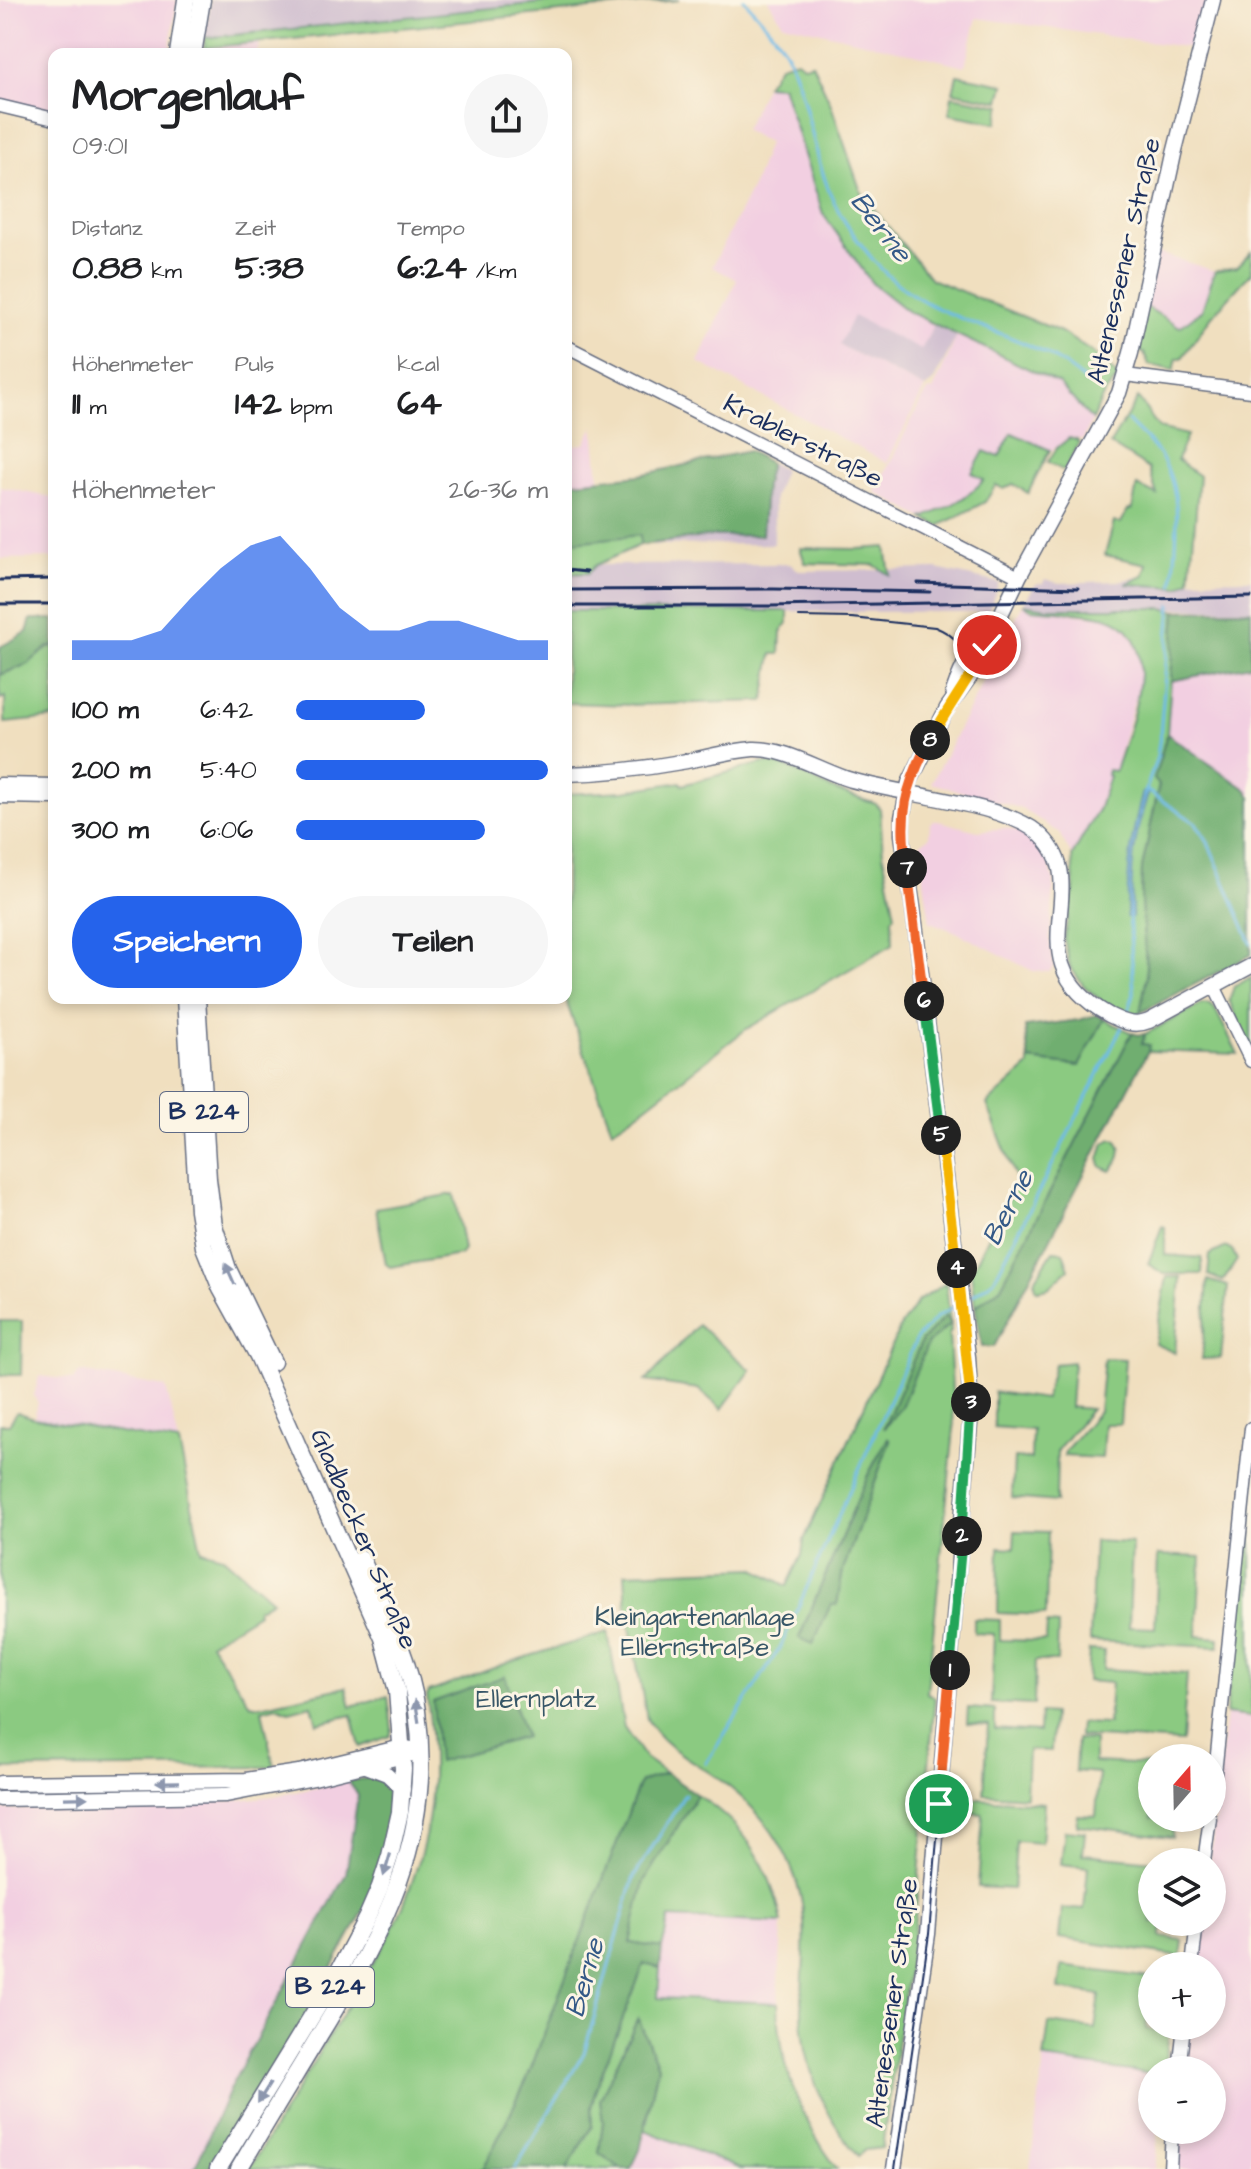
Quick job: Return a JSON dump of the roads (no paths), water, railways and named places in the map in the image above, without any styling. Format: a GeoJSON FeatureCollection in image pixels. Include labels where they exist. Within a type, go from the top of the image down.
{"type":"FeatureCollection","features":[{"type":"Feature","properties":{"kind":"main road"},"geometry":{"type":"LineString","coordinates":[[179,48],[186,0]]}},
{"type":"Feature","properties":{"kind":"main road"},"geometry":{"type":"LineString","coordinates":[[194,48],[202,0]]}},
{"type":"Feature","properties":{"kind":"main road","name":"Altenessener Straße"},"geometry":{"type":"LineString","coordinates":[[894,2169],[928,1934],[968,1466],[971,1388],[913,907],[903,849],[905,794],[913,772],[947,708],[972,674],[1019,577],[1113,406],[1137,329],[1173,158],[1213,0]]}},
{"type":"Feature","properties":{"kind":"main road"},"geometry":{"type":"LineString","coordinates":[[572,774],[630,770],[755,749],[777,753],[844,777],[905,794],[1023,822],[1047,842],[1062,870],[1057,934],[1061,962],[1074,988],[1084,999],[1113,1017],[1133,1024],[1149,1021],[1251,966]]}},
{"type":"Feature","properties":{"kind":"main road"},"geometry":{"type":"LineString","coordinates":[[0,785],[48,786]]}},
{"type":"Feature","properties":{"kind":"main road"},"geometry":{"type":"LineString","coordinates":[[0,796],[48,797]]}},
{"type":"Feature","properties":{"kind":"main road","name":"Gladbecker Straße"},"geometry":{"type":"LineString","coordinates":[[185,1004],[197,1205],[204,1247],[221,1289],[258,1356],[383,1638],[394,1670],[403,1789],[390,1856],[367,1917],[334,1980],[218,2169]]}},
{"type":"Feature","properties":{"kind":"main road","name":"Gladbecker Straße"},"geometry":{"type":"LineString","coordinates":[[197,1004],[208,1179],[218,1243],[396,1637],[417,1709],[420,1752],[411,1842],[387,1914],[349,1986],[239,2169]]}},
{"type":"Feature","properties":{"kind":"main road"},"geometry":{"type":"LineString","coordinates":[[0,1799],[225,1788],[246,1780],[299,1772],[398,1747],[420,1752]]}},
{"type":"Feature","properties":{"kind":"main road"},"geometry":{"type":"LineString","coordinates":[[1,1784],[260,1790],[365,1766],[398,1747]]}},
{"type":"Feature","properties":{"kind":"main road"},"geometry":{"type":"LineString","coordinates":[[365,1766],[387,1774],[403,1789]]}},
{"type":"Feature","properties":{"kind":"main road"},"geometry":{"type":"LineString","coordinates":[[246,1780],[246,1786],[260,1790]]}},
{"type":"Feature","properties":{"kind":"street"},"geometry":{"type":"LineString","coordinates":[[0,106],[48,118]]}},
{"type":"Feature","properties":{"kind":"street","name":"Krablerstraße"},"geometry":{"type":"LineString","coordinates":[[572,349],[1019,577]]}},
{"type":"Feature","properties":{"kind":"street"},"geometry":{"type":"LineString","coordinates":[[1125,375],[1251,391]]}},
{"type":"Feature","properties":{"kind":"street"},"geometry":{"type":"LineString","coordinates":[[1214,986],[1251,1061]]}},
{"type":"Feature","properties":{"kind":"street"},"geometry":{"type":"LineString","coordinates":[[1218,1744],[1251,1428]]}},
{"type":"Feature","properties":{"kind":"street"},"geometry":{"type":"LineString","coordinates":[[1170,2169],[1171,2144]]}},
{"type":"Feature","properties":{"kind":"water"},"geometry":{"type":"Polygon","coordinates":[[[1143,792],[1148,794],[1134,855],[1132,918],[1127,917],[1129,869],[1132,839],[1143,792]]]}},
{"type":"Feature","properties":{"kind":"waterway","name":"Berne"},"geometry":{"type":"LineString","coordinates":[[744,0],[786,52],[834,202],[847,226],[875,262],[898,284],[923,301],[1037,349],[1064,364],[1088,384]]}},
{"type":"Feature","properties":{"kind":"waterway","name":"Berne"},"geometry":{"type":"LineString","coordinates":[[1128,421],[1155,449],[1171,480],[1177,514],[1173,585]]}},
{"type":"Feature","properties":{"kind":"waterway","name":"Berne"},"geometry":{"type":"LineString","coordinates":[[1144,796],[1157,757],[1160,736],[1171,605]]}},
{"type":"Feature","properties":{"kind":"waterway"},"geometry":{"type":"LineString","coordinates":[[1146,790],[1196,823],[1207,840],[1251,943]]}},
{"type":"Feature","properties":{"kind":"waterway","name":"Berne"},"geometry":{"type":"LineString","coordinates":[[1127,1017],[1134,993],[1129,914]]}},
{"type":"Feature","properties":{"kind":"waterway","name":"Berne"},"geometry":{"type":"LineString","coordinates":[[967,1299],[994,1280],[1122,1027]]}},
{"type":"Feature","properties":{"kind":"waterway","name":"Berne"},"geometry":{"type":"LineString","coordinates":[[706,1763],[781,1646],[917,1338],[937,1317],[957,1305]]}},
{"type":"Feature","properties":{"kind":"waterway","name":"Berne"},"geometry":{"type":"LineString","coordinates":[[515,2169],[584,2053],[634,1877],[685,1794]]}},
{"type":"Feature","properties":{"kind":"tram line"},"geometry":{"type":"LineString","coordinates":[[799,617],[852,618],[935,627],[955,640],[965,656],[965,675],[959,695],[912,786],[906,827],[970,1357],[973,1411],[929,1934],[895,2169]]}},
{"type":"Feature","properties":{"kind":"railway"},"geometry":{"type":"LineString","coordinates":[[572,571],[586,572]]}},
{"type":"Feature","properties":{"kind":"railway"},"geometry":{"type":"LineString","coordinates":[[0,580],[48,579]]}},
{"type":"Feature","properties":{"kind":"railway"},"geometry":{"type":"LineString","coordinates":[[918,583],[1078,588]]}},
{"type":"Feature","properties":{"kind":"railway"},"geometry":{"type":"LineString","coordinates":[[572,590],[930,592]]}},
{"type":"Feature","properties":{"kind":"railway"},"geometry":{"type":"LineString","coordinates":[[572,606],[770,606],[1251,597]]}},
{"type":"Feature","properties":{"kind":"railway"},"geometry":{"type":"LineString","coordinates":[[0,604],[48,604]]}},
{"type":"Feature","properties":{"kind":"park label","name":"Kleingartenanlage Ellernstraße"},"geometry":{"type":"Point","coordinates":[695,1632]}},
{"type":"Feature","properties":{"kind":"park label","name":"Ellernplatz"},"geometry":{"type":"Point","coordinates":[536,1699]}}]}
